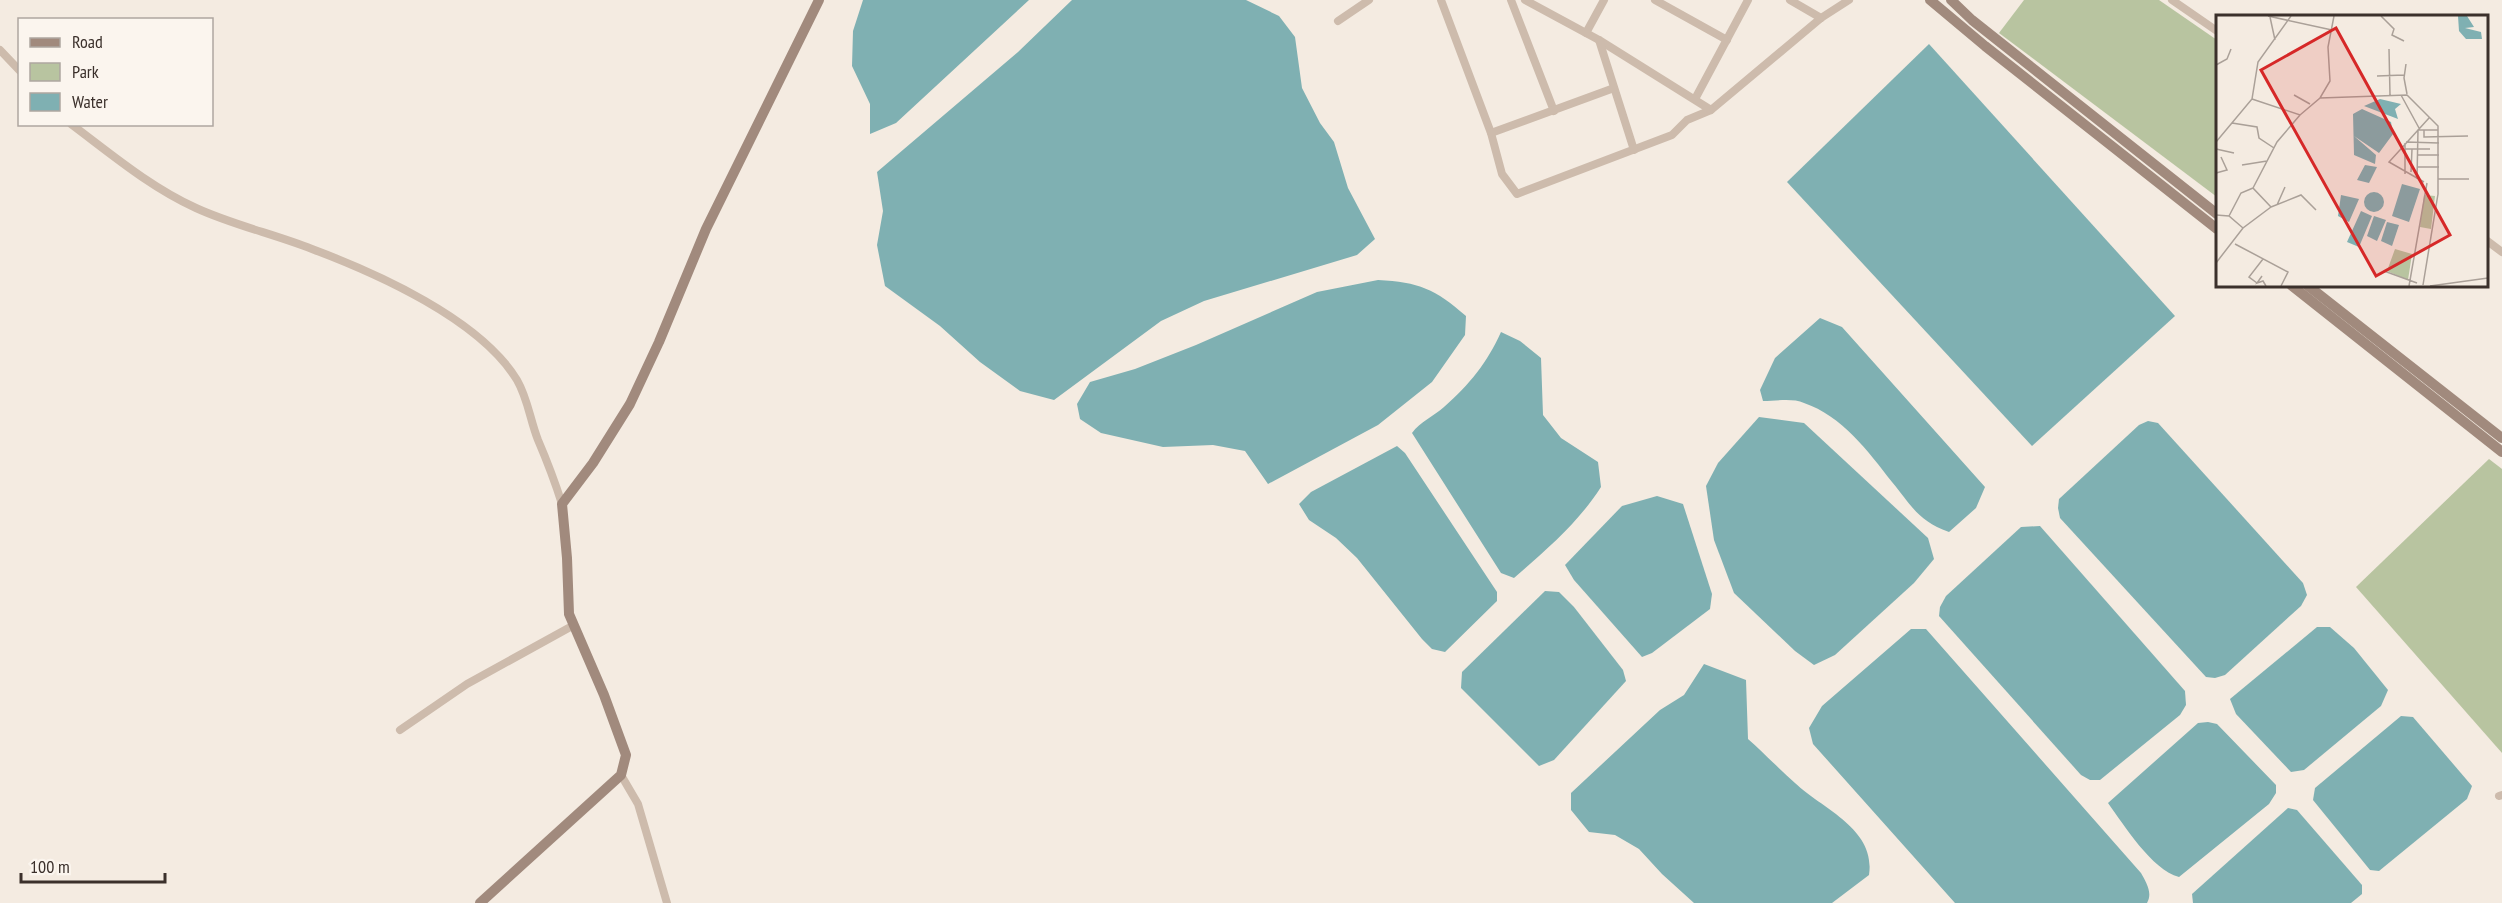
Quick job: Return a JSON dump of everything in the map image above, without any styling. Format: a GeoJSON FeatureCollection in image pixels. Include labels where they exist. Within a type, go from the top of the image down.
{"type":"FeatureCollection","features":[{"type":"Feature","properties":{"kind":"street"},"geometry":{"type":"LineString","coordinates":[[562,504],[593,463],[630,404],[659,342],[706,229],[819,0]]}},
{"type":"Feature","properties":{"kind":"street"},"geometry":{"type":"LineString","coordinates":[[1338,21],[1369,0]]}},
{"type":"Feature","properties":{"kind":"street"},"geometry":{"type":"LineString","coordinates":[[1441,0],[1491,133],[1502,174],[1516,194],[1672,135],[1687,120],[1711,110],[1821,18],[1849,0]]}},
{"type":"Feature","properties":{"kind":"street"},"geometry":{"type":"LineString","coordinates":[[1511,0],[1554,111]]}},
{"type":"Feature","properties":{"kind":"street"},"geometry":{"type":"LineString","coordinates":[[1525,0],[1599,40],[1711,110]]}},
{"type":"Feature","properties":{"kind":"street"},"geometry":{"type":"LineString","coordinates":[[1586,33],[1605,0]]}},
{"type":"Feature","properties":{"kind":"street"},"geometry":{"type":"LineString","coordinates":[[1655,0],[1727,40]]}},
{"type":"Feature","properties":{"kind":"street"},"geometry":{"type":"LineString","coordinates":[[1695,99],[1749,0]]}},
{"type":"Feature","properties":{"kind":"street"},"geometry":{"type":"LineString","coordinates":[[1790,0],[1821,18]]}},
{"type":"Feature","properties":{"kind":"street"},"geometry":{"type":"LineString","coordinates":[[1833,10],[1837,0]]}},
{"type":"Feature","properties":{"kind":"street"},"geometry":{"type":"LineString","coordinates":[[1930,0],[2216,228]]}},
{"type":"Feature","properties":{"kind":"street"},"geometry":{"type":"LineString","coordinates":[[1951,0],[1972,20],[2216,213]]}},
{"type":"Feature","properties":{"kind":"street"},"geometry":{"type":"LineString","coordinates":[[2172,0],[2216,31]]}},
{"type":"Feature","properties":{"kind":"street"},"geometry":{"type":"LineString","coordinates":[[1599,40],[1634,150]]}},
{"type":"Feature","properties":{"kind":"street"},"geometry":{"type":"LineString","coordinates":[[0,50],[18,69]]}},
{"type":"Feature","properties":{"kind":"street"},"geometry":{"type":"LineString","coordinates":[[1491,133],[1614,88]]}},
{"type":"Feature","properties":{"kind":"street"},"geometry":{"type":"LineString","coordinates":[[74,126],[130,170],[195,208],[313,249],[423,299],[462,325],[498,357],[516,378],[526,399],[537,439],[548,461],[562,504],[569,614],[604,695],[626,755],[621,775],[480,903]]}},
{"type":"Feature","properties":{"kind":"street"},"geometry":{"type":"LineString","coordinates":[[2487,241],[2502,252]]}},
{"type":"Feature","properties":{"kind":"street"},"geometry":{"type":"LineString","coordinates":[[2292,286],[2502,452]]}},
{"type":"Feature","properties":{"kind":"street"},"geometry":{"type":"LineString","coordinates":[[2308,286],[2502,438]]}},
{"type":"Feature","properties":{"kind":"street"},"geometry":{"type":"LineString","coordinates":[[400,730],[467,684],[574,625]]}},
{"type":"Feature","properties":{"kind":"street"},"geometry":{"type":"LineString","coordinates":[[621,775],[639,804],[667,903]]}},
{"type":"Feature","properties":{"kind":"green space"},"geometry":{"type":"Polygon","coordinates":[[[2024,0],[2159,0],[2216,39],[2216,196],[1999,33],[2024,0]]]}},
{"type":"Feature","properties":{"kind":"green space"},"geometry":{"type":"Polygon","coordinates":[[[2489,459],[2502,469],[2502,753],[2356,587],[2489,459]]]}},
{"type":"Feature","properties":{"kind":"water"},"geometry":{"type":"Polygon","coordinates":[[[863,0],[1029,0],[896,123],[870,134],[870,104],[852,66],[853,31],[863,0]]]}},
{"type":"Feature","properties":{"kind":"water"},"geometry":{"type":"Polygon","coordinates":[[[1072,0],[1246,0],[1279,16],[1295,37],[1302,88],[1320,123],[1334,142],[1348,188],[1375,239],[1357,255],[1204,301],[1161,321],[1054,400],[1020,391],[980,362],[940,326],[885,286],[877,245],[883,211],[877,172],[1018,52],[1072,0]]]}},
{"type":"Feature","properties":{"kind":"water"},"geometry":{"type":"Polygon","coordinates":[[[1929,44],[2175,316],[2032,446],[1787,182],[1929,44]]]}},
{"type":"Feature","properties":{"kind":"water"},"geometry":{"type":"Polygon","coordinates":[[[1378,280],[1416,285],[1445,299],[1466,316],[1465,335],[1432,382],[1378,425],[1268,484],[1245,451],[1213,445],[1163,447],[1101,433],[1080,419],[1077,404],[1090,382],[1135,369],[1196,345],[1317,292],[1378,280]]]}},
{"type":"Feature","properties":{"kind":"water"},"geometry":{"type":"Polygon","coordinates":[[[1820,318],[1842,327],[1985,487],[1976,508],[1949,532],[1938,528],[1916,512],[1864,447],[1830,416],[1800,401],[1763,401],[1760,390],[1775,358],[1820,318]]]}},
{"type":"Feature","properties":{"kind":"water"},"geometry":{"type":"Polygon","coordinates":[[[1501,332],[1520,341],[1541,358],[1543,415],[1561,438],[1598,462],[1601,487],[1572,524],[1514,578],[1501,573],[1412,433],[1444,407],[1470,381],[1490,354],[1501,332]]]}},
{"type":"Feature","properties":{"kind":"water"},"geometry":{"type":"Polygon","coordinates":[[[1759,417],[1804,423],[1928,538],[1934,559],[1914,583],[1835,655],[1814,665],[1795,651],[1734,593],[1714,540],[1706,486],[1718,463],[1759,417]]]}},
{"type":"Feature","properties":{"kind":"water"},"geometry":{"type":"Polygon","coordinates":[[[2148,421],[2158,423],[2303,583],[2307,595],[2301,606],[2225,675],[2215,678],[2206,677],[2060,518],[2059,499],[2139,425],[2148,421]]]}},
{"type":"Feature","properties":{"kind":"water"},"geometry":{"type":"Polygon","coordinates":[[[1397,446],[1405,453],[1497,592],[1497,601],[1445,652],[1432,649],[1422,639],[1357,558],[1336,538],[1309,520],[1299,504],[1311,492],[1397,446]]]}},
{"type":"Feature","properties":{"kind":"water"},"geometry":{"type":"Polygon","coordinates":[[[1657,496],[1683,504],[1712,594],[1710,609],[1652,653],[1642,657],[1574,580],[1565,565],[1622,506],[1657,496]]]}},
{"type":"Feature","properties":{"kind":"water"},"geometry":{"type":"Polygon","coordinates":[[[2040,526],[2185,691],[2186,705],[2180,715],[2100,780],[2090,780],[2081,775],[1939,616],[1940,607],[1946,596],[2021,527],[2040,526]]]}},
{"type":"Feature","properties":{"kind":"water"},"geometry":{"type":"Polygon","coordinates":[[[1545,591],[1559,592],[1574,607],[1623,670],[1626,681],[1554,760],[1539,766],[1461,688],[1462,672],[1545,591]]]}},
{"type":"Feature","properties":{"kind":"water"},"geometry":{"type":"Polygon","coordinates":[[[2317,627],[2330,627],[2354,648],[2388,690],[2381,706],[2304,770],[2291,772],[2236,714],[2230,699],[2317,627]]]}},
{"type":"Feature","properties":{"kind":"water"},"geometry":{"type":"Polygon","coordinates":[[[1911,629],[1926,629],[2141,873],[2149,891],[2147,903],[1955,903],[1813,744],[1809,728],[1822,706],[1911,629]]]}},
{"type":"Feature","properties":{"kind":"water"},"geometry":{"type":"Polygon","coordinates":[[[1704,664],[1746,680],[1748,739],[1795,783],[1846,822],[1864,845],[1869,859],[1869,875],[1832,903],[1694,903],[1639,849],[1615,835],[1589,832],[1571,810],[1571,793],[1660,710],[1684,695],[1704,664]]]}},
{"type":"Feature","properties":{"kind":"water"},"geometry":{"type":"Polygon","coordinates":[[[2401,716],[2413,717],[2472,786],[2467,799],[2379,871],[2370,870],[2313,800],[2315,788],[2401,716]]]}},
{"type":"Feature","properties":{"kind":"water"},"geometry":{"type":"Polygon","coordinates":[[[2198,723],[2217,724],[2276,785],[2276,793],[2269,804],[2179,877],[2159,866],[2149,856],[2108,803],[2198,723]]]}},
{"type":"Feature","properties":{"kind":"water"},"geometry":{"type":"Polygon","coordinates":[[[2288,808],[2297,810],[2362,885],[2362,894],[2351,903],[2193,903],[2192,894],[2288,808]]]}}]}
